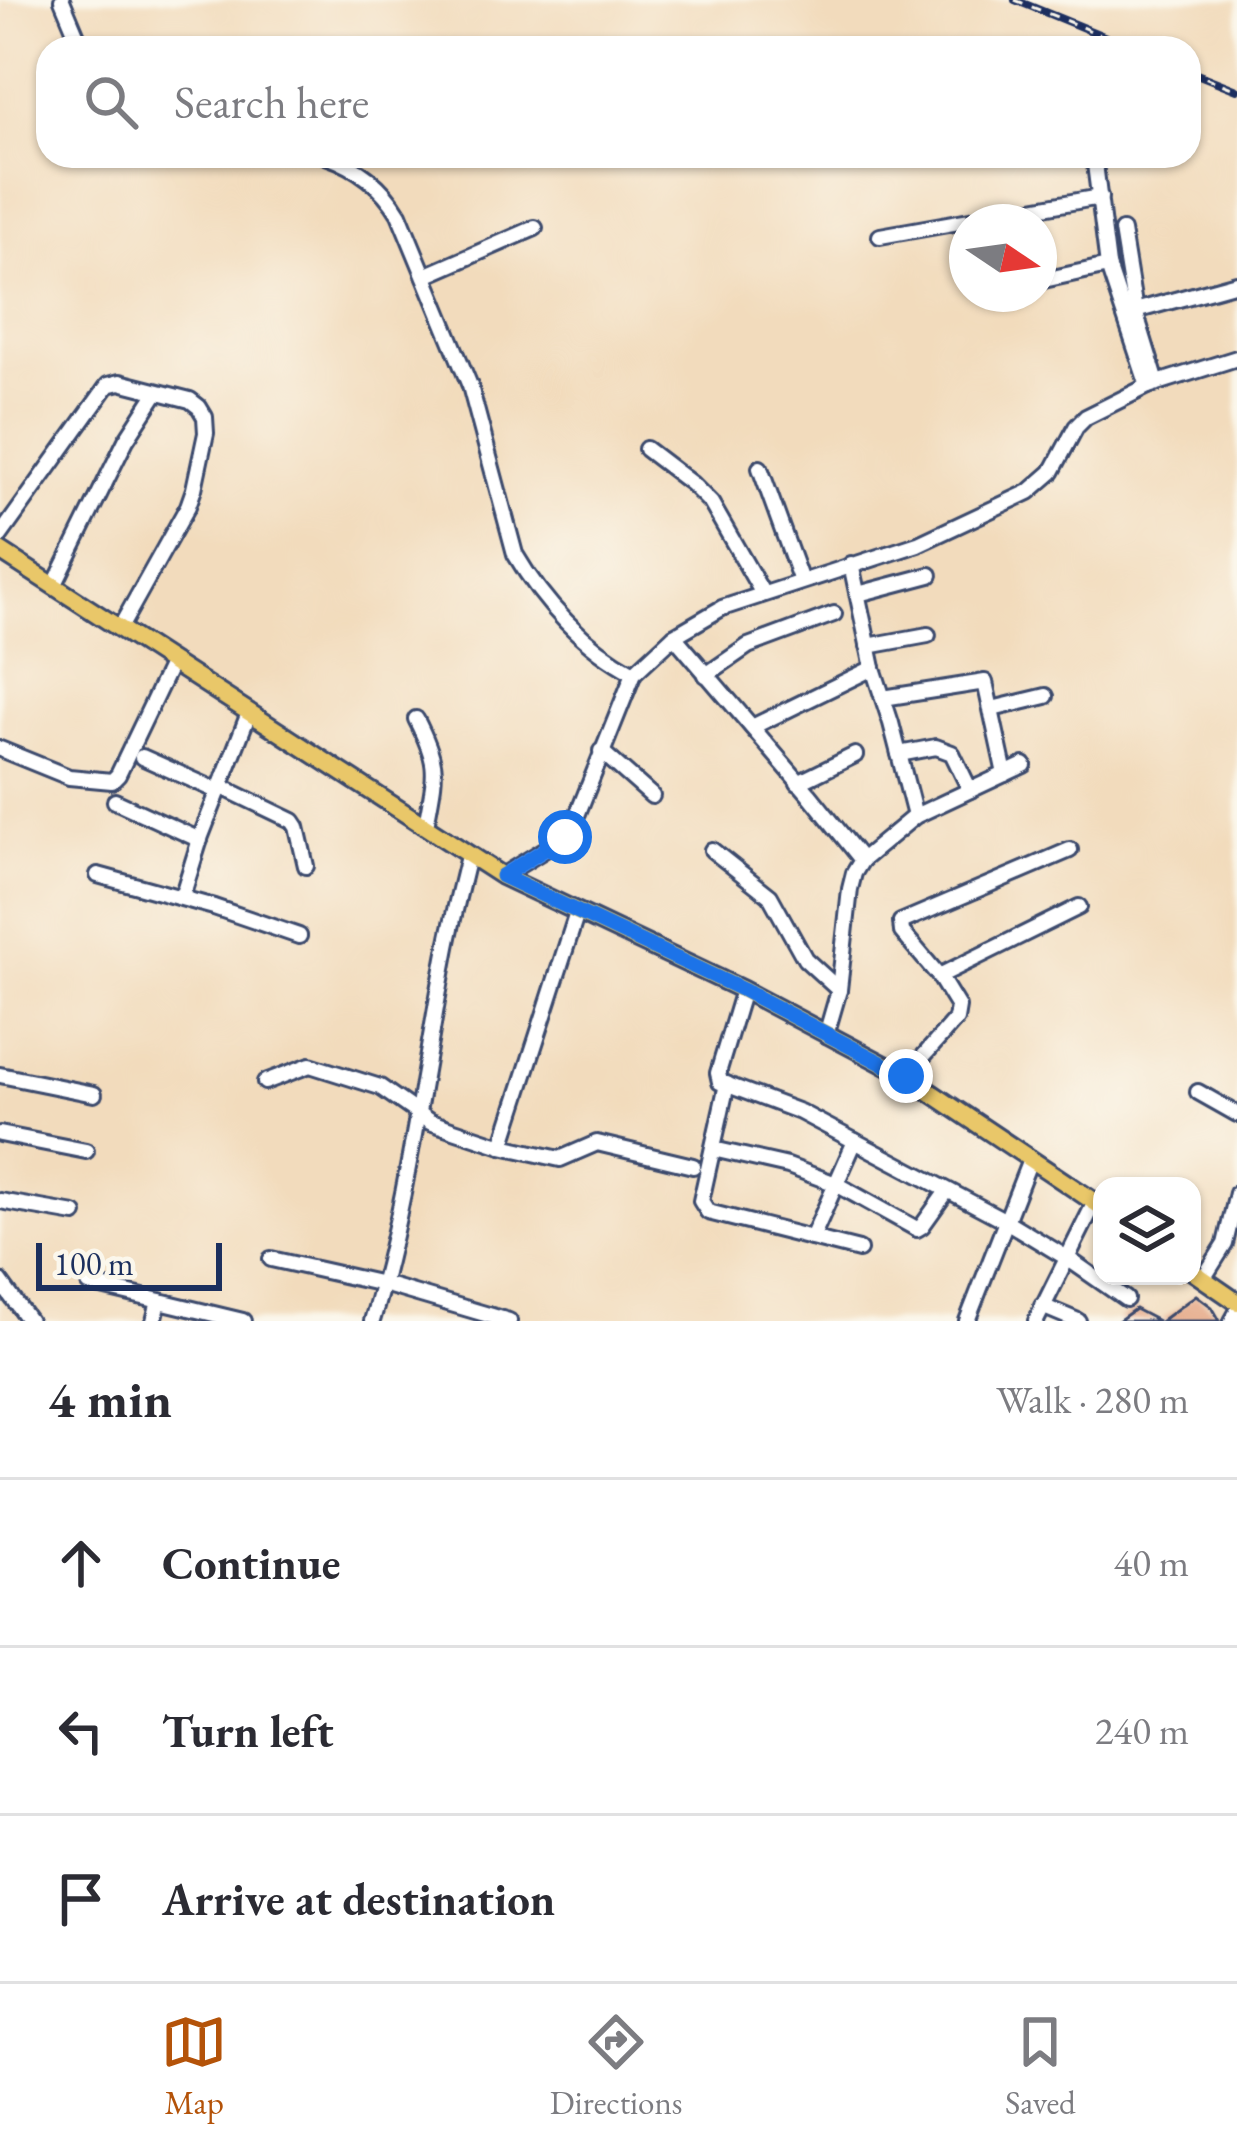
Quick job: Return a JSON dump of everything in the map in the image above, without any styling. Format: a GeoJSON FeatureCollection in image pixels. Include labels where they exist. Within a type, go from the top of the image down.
{"type":"FeatureCollection","features":[{"type":"Feature","properties":{"kind":"main road"},"geometry":{"type":"LineString","coordinates":[[0,551],[468,856],[743,990],[906,1076],[1093,1202]]}},
{"type":"Feature","properties":{"kind":"main road"},"geometry":{"type":"LineString","coordinates":[[1201,1278],[1237,1302]]}},
{"type":"Feature","properties":{"kind":"street"},"geometry":{"type":"LineString","coordinates":[[62,0],[77,36]]}},
{"type":"Feature","properties":{"kind":"street"},"geometry":{"type":"LineString","coordinates":[[353,168],[374,181],[399,214],[470,386],[515,554],[540,592],[598,652],[634,673]]}},
{"type":"Feature","properties":{"kind":"street"},"geometry":{"type":"LineString","coordinates":[[1096,168],[1108,266],[1152,385]]}},
{"type":"Feature","properties":{"kind":"street"},"geometry":{"type":"LineString","coordinates":[[880,236],[1100,197]]}},
{"type":"Feature","properties":{"kind":"street"},"geometry":{"type":"LineString","coordinates":[[424,276],[535,228]]}},
{"type":"Feature","properties":{"kind":"street"},"geometry":{"type":"LineString","coordinates":[[1122,231],[1152,385]]}},
{"type":"Feature","properties":{"kind":"street"},"geometry":{"type":"LineString","coordinates":[[1057,277],[1108,266]]}},
{"type":"Feature","properties":{"kind":"street"},"geometry":{"type":"LineString","coordinates":[[1136,310],[1237,283]]}},
{"type":"Feature","properties":{"kind":"street"},"geometry":{"type":"LineString","coordinates":[[502,876],[565,837],[634,673],[674,636],[722,608],[918,544],[1029,492],[1052,472],[1080,422],[1152,385],[1237,358]]}},
{"type":"Feature","properties":{"kind":"street"},"geometry":{"type":"LineString","coordinates":[[0,536],[108,385],[120,382],[190,400],[205,417],[206,433],[188,506],[119,628]]}},
{"type":"Feature","properties":{"kind":"street"},"geometry":{"type":"LineString","coordinates":[[54,586],[126,440],[158,392]]}},
{"type":"Feature","properties":{"kind":"street"},"geometry":{"type":"LineString","coordinates":[[646,449],[711,503],[763,594]]}},
{"type":"Feature","properties":{"kind":"street"},"geometry":{"type":"LineString","coordinates":[[760,468],[801,581]]}},
{"type":"Feature","properties":{"kind":"street"},"geometry":{"type":"LineString","coordinates":[[851,564],[873,668],[915,817]]}},
{"type":"Feature","properties":{"kind":"street"},"geometry":{"type":"LineString","coordinates":[[857,594],[930,574]]}},
{"type":"Feature","properties":{"kind":"street"},"geometry":{"type":"LineString","coordinates":[[706,675],[755,642],[834,614]]}},
{"type":"Feature","properties":{"kind":"street"},"geometry":{"type":"LineString","coordinates":[[868,646],[928,635]]}},
{"type":"Feature","properties":{"kind":"street"},"geometry":{"type":"LineString","coordinates":[[674,636],[862,860]]}},
{"type":"Feature","properties":{"kind":"street"},"geometry":{"type":"LineString","coordinates":[[0,749],[69,777],[112,781],[172,662]]}},
{"type":"Feature","properties":{"kind":"street"},"geometry":{"type":"LineString","coordinates":[[752,727],[873,668]]}},
{"type":"Feature","properties":{"kind":"street"},"geometry":{"type":"LineString","coordinates":[[883,698],[981,680],[988,686],[1005,774]]}},
{"type":"Feature","properties":{"kind":"street"},"geometry":{"type":"LineString","coordinates":[[992,709],[1046,696]]}},
{"type":"Feature","properties":{"kind":"street"},"geometry":{"type":"LineString","coordinates":[[182,897],[249,713]]}},
{"type":"Feature","properties":{"kind":"street"},"geometry":{"type":"LineString","coordinates":[[416,719],[436,768],[426,826]]}},
{"type":"Feature","properties":{"kind":"street"},"geometry":{"type":"LineString","coordinates":[[899,754],[936,747],[952,753],[970,790]]}},
{"type":"Feature","properties":{"kind":"street"},"geometry":{"type":"LineString","coordinates":[[601,751],[652,796]]}},
{"type":"Feature","properties":{"kind":"street"},"geometry":{"type":"LineString","coordinates":[[798,783],[855,755]]}},
{"type":"Feature","properties":{"kind":"street"},"geometry":{"type":"LineString","coordinates":[[142,758],[286,815],[297,827],[306,866]]}},
{"type":"Feature","properties":{"kind":"street"},"geometry":{"type":"LineString","coordinates":[[826,1035],[839,990],[850,889],[862,860],[915,817],[1024,765]]}},
{"type":"Feature","properties":{"kind":"street"},"geometry":{"type":"LineString","coordinates":[[115,801],[200,840]]}},
{"type":"Feature","properties":{"kind":"street"},"geometry":{"type":"LineString","coordinates":[[712,850],[770,896],[805,959],[839,990]]}},
{"type":"Feature","properties":{"kind":"street"},"geometry":{"type":"LineString","coordinates":[[906,1076],[956,1019],[958,1007],[902,932],[904,919],[1070,850]]}},
{"type":"Feature","properties":{"kind":"street"},"geometry":{"type":"LineString","coordinates":[[372,1321],[419,1114],[468,856]]}},
{"type":"Feature","properties":{"kind":"street"},"geometry":{"type":"LineString","coordinates":[[98,875],[299,936]]}},
{"type":"Feature","properties":{"kind":"street"},"geometry":{"type":"LineString","coordinates":[[939,976],[1079,907]]}},
{"type":"Feature","properties":{"kind":"street"},"geometry":{"type":"LineString","coordinates":[[502,1146],[577,913]]}},
{"type":"Feature","properties":{"kind":"street"},"geometry":{"type":"LineString","coordinates":[[743,990],[718,1072],[721,1082],[800,1112],[1006,1221],[1126,1299]]}},
{"type":"Feature","properties":{"kind":"street"},"geometry":{"type":"LineString","coordinates":[[265,1082],[305,1065],[327,1069],[391,1092],[446,1130],[502,1146],[564,1159],[598,1144],[693,1166]]}},
{"type":"Feature","properties":{"kind":"street"},"geometry":{"type":"LineString","coordinates":[[0,1076],[94,1094]]}},
{"type":"Feature","properties":{"kind":"street"},"geometry":{"type":"LineString","coordinates":[[727,1084],[703,1208],[859,1250]]}},
{"type":"Feature","properties":{"kind":"street"},"geometry":{"type":"LineString","coordinates":[[1198,1092],[1237,1114]]}},
{"type":"Feature","properties":{"kind":"street"},"geometry":{"type":"LineString","coordinates":[[0,1134],[86,1150]]}},
{"type":"Feature","properties":{"kind":"street"},"geometry":{"type":"LineString","coordinates":[[812,1238],[855,1141]]}},
{"type":"Feature","properties":{"kind":"street"},"geometry":{"type":"LineString","coordinates":[[712,1149],[788,1166],[836,1184],[917,1228],[946,1191]]}},
{"type":"Feature","properties":{"kind":"street"},"geometry":{"type":"LineString","coordinates":[[967,1321],[1030,1160]]}},
{"type":"Feature","properties":{"kind":"street"},"geometry":{"type":"LineString","coordinates":[[1201,1270],[1227,1239],[1237,1193]]}},
{"type":"Feature","properties":{"kind":"street"},"geometry":{"type":"LineString","coordinates":[[0,1201],[75,1214]]}},
{"type":"Feature","properties":{"kind":"street"},"geometry":{"type":"LineString","coordinates":[[1078,1321],[1039,1314],[1093,1214]]}},
{"type":"Feature","properties":{"kind":"street"},"geometry":{"type":"LineString","coordinates":[[272,1259],[383,1284],[462,1314],[509,1321]]}},
{"type":"Feature","properties":{"kind":"street"},"geometry":{"type":"LineString","coordinates":[[0,1281],[29,1321]]}},
{"type":"Feature","properties":{"kind":"street"},"geometry":{"type":"LineString","coordinates":[[89,1284],[243,1321]]}},
{"type":"Feature","properties":{"kind":"street"},"geometry":{"type":"LineString","coordinates":[[154,1321],[159,1300]]}},
{"type":"Feature","properties":{"kind":"street"},"geometry":{"type":"LineString","coordinates":[[1232,1321],[1237,1312]]}},
{"type":"Feature","properties":{"kind":"building"},"geometry":{"type":"Polygon","coordinates":[[[1196,1295],[1212,1307],[1220,1321],[1161,1321],[1196,1295]]]}},
{"type":"Feature","properties":{"kind":"building"},"geometry":{"type":"Polygon","coordinates":[[[1135,1309],[1158,1321],[1118,1321],[1135,1309]]]}},
{"type":"Feature","properties":{"kind":"railway"},"geometry":{"type":"LineString","coordinates":[[1015,0],[1104,36]]}},
{"type":"Feature","properties":{"kind":"railway"},"geometry":{"type":"LineString","coordinates":[[1201,76],[1237,90]]}},
{"type":"Feature","properties":{"kind":"route"},"geometry":{"type":"LineString","coordinates":[[565,837],[502,876],[743,990],[906,1076]]}}]}
